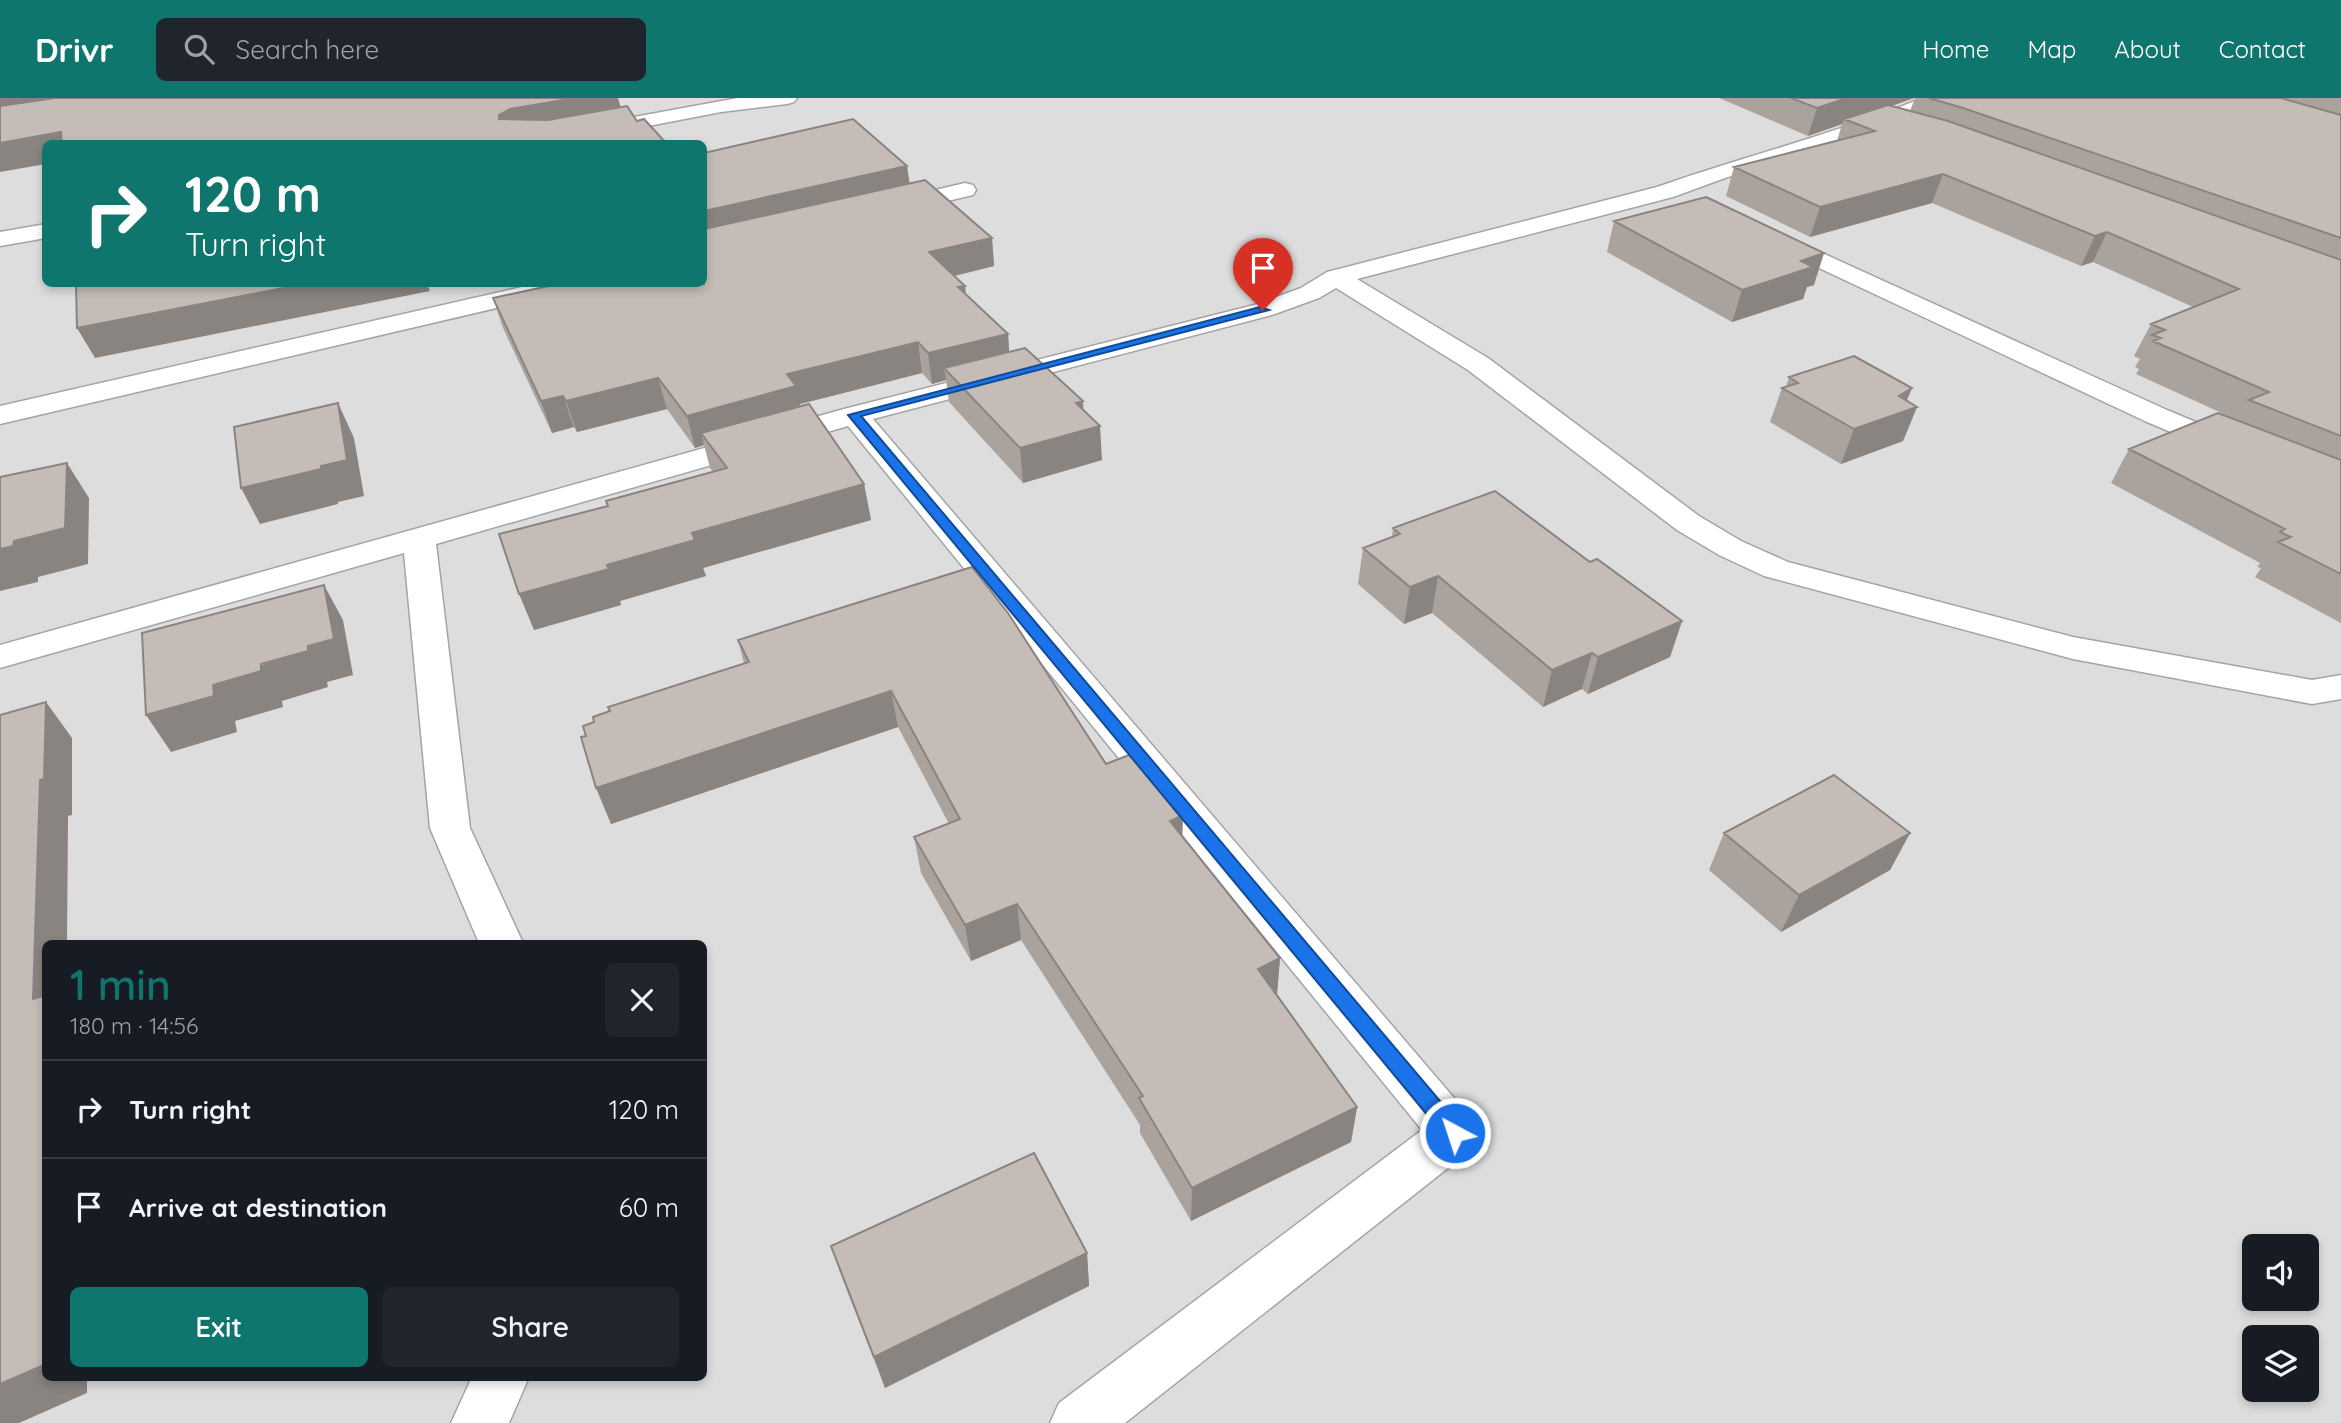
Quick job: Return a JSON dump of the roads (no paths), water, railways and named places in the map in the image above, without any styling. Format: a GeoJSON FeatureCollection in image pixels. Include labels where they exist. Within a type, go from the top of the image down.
{"type":"FeatureCollection","features":[{"type":"Feature","properties":{"kind":"street"},"geometry":{"type":"LineString","coordinates":[[540,140],[721,106],[787,98]]}},
{"type":"Feature","properties":{"kind":"street"},"geometry":{"type":"LineString","coordinates":[[0,657],[854,415],[1263,310],[1310,293],[1336,277],[1665,192],[1717,173],[1879,123],[1939,98]]}},
{"type":"Feature","properties":{"kind":"street"},"geometry":{"type":"LineString","coordinates":[[1879,123],[1919,134]]}},
{"type":"Feature","properties":{"kind":"street"},"geometry":{"type":"LineString","coordinates":[[874,212],[965,191]]}},
{"type":"Feature","properties":{"kind":"street"},"geometry":{"type":"LineString","coordinates":[[1665,192],[1703,208]]}},
{"type":"Feature","properties":{"kind":"street"},"geometry":{"type":"LineString","coordinates":[[1749,226],[2157,416],[2255,457]]}},
{"type":"Feature","properties":{"kind":"street"},"geometry":{"type":"LineString","coordinates":[[0,239],[42,232]]}},
{"type":"Feature","properties":{"kind":"street"},"geometry":{"type":"LineString","coordinates":[[1336,277],[1478,364],[1688,523],[1730,548],[1776,569],[2073,648],[2312,692],[2341,687]]}},
{"type":"Feature","properties":{"kind":"street"},"geometry":{"type":"LineString","coordinates":[[0,415],[552,287]]}},
{"type":"Feature","properties":{"kind":"street"},"geometry":{"type":"LineString","coordinates":[[854,415],[1455,1133],[1079,1423]]}},
{"type":"Feature","properties":{"kind":"street"},"geometry":{"type":"LineString","coordinates":[[419,539],[450,828],[500,940]]}},
{"type":"Feature","properties":{"kind":"street"},"geometry":{"type":"LineString","coordinates":[[480,1423],[499,1381]]}}]}
